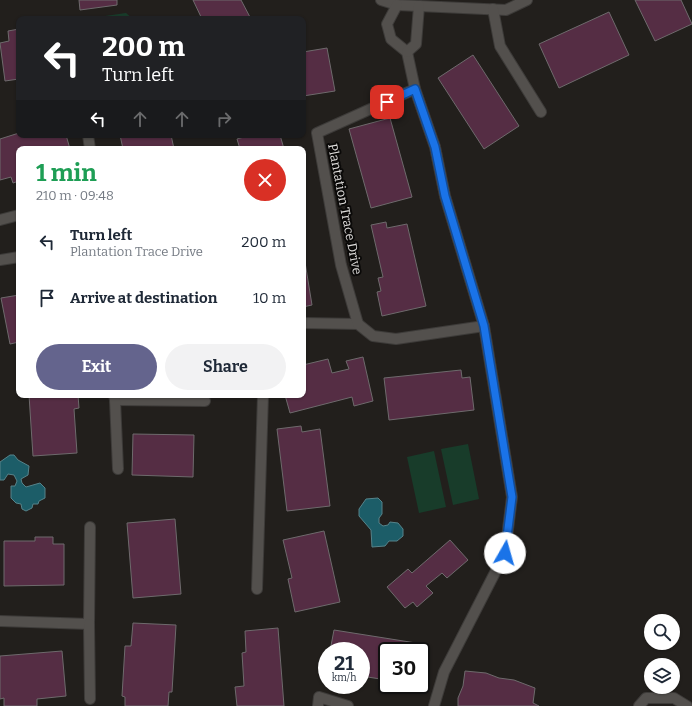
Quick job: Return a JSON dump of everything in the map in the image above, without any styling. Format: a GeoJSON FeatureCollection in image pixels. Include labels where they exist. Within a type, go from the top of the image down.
{"type":"FeatureCollection","features":[{"type":"Feature","properties":{"kind":"street"},"geometry":{"type":"LineString","coordinates":[[380,0],[397,5],[506,10],[527,0]]}},
{"type":"Feature","properties":{"kind":"street"},"geometry":{"type":"LineString","coordinates":[[397,5],[386,24],[391,39],[407,52],[415,89],[435,147],[445,196],[484,326],[512,497],[505,553],[444,672],[434,706]]}},
{"type":"Feature","properties":{"kind":"street"},"geometry":{"type":"LineString","coordinates":[[407,52],[416,44],[419,6]]}},
{"type":"Feature","properties":{"kind":"street"},"geometry":{"type":"LineString","coordinates":[[493,9],[500,46],[541,112]]}},
{"type":"Feature","properties":{"kind":"street","name":"Plantation Trace Drive"},"geometry":{"type":"LineString","coordinates":[[358,324],[342,265],[317,133],[415,89]]}},
{"type":"Feature","properties":{"kind":"street"},"geometry":{"type":"LineString","coordinates":[[0,220],[16,216]]}},
{"type":"Feature","properties":{"kind":"street"},"geometry":{"type":"LineString","coordinates":[[0,260],[16,257]]}},
{"type":"Feature","properties":{"kind":"street"},"geometry":{"type":"LineString","coordinates":[[306,324],[358,324],[373,336],[396,339],[484,326]]}},
{"type":"Feature","properties":{"kind":"street"},"geometry":{"type":"LineString","coordinates":[[118,469],[114,398],[205,401]]}},
{"type":"Feature","properties":{"kind":"street"},"geometry":{"type":"LineString","coordinates":[[257,589],[263,398]]}},
{"type":"Feature","properties":{"kind":"street"},"geometry":{"type":"LineString","coordinates":[[90,526],[90,698]]}},
{"type":"Feature","properties":{"kind":"street"},"geometry":{"type":"LineString","coordinates":[[0,621],[89,624]]}},
{"type":"Feature","properties":{"kind":"street"},"geometry":{"type":"LineString","coordinates":[[318,706],[320,697],[348,706]]}},
{"type":"Feature","properties":{"kind":"street"},"geometry":{"type":"LineString","coordinates":[[639,706],[646,698],[674,698],[687,706]]}},
{"type":"Feature","properties":{"kind":"green space"},"geometry":{"type":"Polygon","coordinates":[[[126,13],[130,16],[105,16],[126,13]]]}},
{"type":"Feature","properties":{"kind":"green space"},"geometry":{"type":"Polygon","coordinates":[[[468,444],[479,499],[453,505],[441,449],[468,444]]]}},
{"type":"Feature","properties":{"kind":"green space"},"geometry":{"type":"Polygon","coordinates":[[[434,451],[446,507],[419,513],[407,457],[434,451]]]}},
{"type":"Feature","properties":{"kind":"water"},"geometry":{"type":"Polygon","coordinates":[[[10,455],[14,455],[18,460],[29,466],[28,475],[21,479],[22,483],[26,487],[40,483],[45,488],[45,498],[39,501],[38,504],[33,504],[32,508],[26,511],[22,509],[21,504],[16,503],[11,498],[11,486],[15,486],[17,481],[14,475],[8,474],[4,480],[0,480],[0,462],[10,455]]]}},
{"type":"Feature","properties":{"kind":"water"},"geometry":{"type":"Polygon","coordinates":[[[378,498],[382,502],[382,514],[379,518],[379,523],[383,526],[388,525],[390,522],[398,523],[403,529],[403,536],[397,541],[389,541],[385,546],[372,547],[371,530],[359,516],[359,509],[366,499],[378,498]]]}},
{"type":"Feature","properties":{"kind":"building"},"geometry":{"type":"Polygon","coordinates":[[[79,0],[117,0],[117,5],[80,10],[79,0]]]}},
{"type":"Feature","properties":{"kind":"building"},"geometry":{"type":"Polygon","coordinates":[[[193,0],[241,0],[249,16],[201,16],[193,0]]]}},
{"type":"Feature","properties":{"kind":"building"},"geometry":{"type":"Polygon","coordinates":[[[635,0],[681,0],[692,24],[655,41],[635,0]]]}},
{"type":"Feature","properties":{"kind":"building"},"geometry":{"type":"Polygon","coordinates":[[[609,12],[629,55],[559,88],[539,44],[609,12]]]}},
{"type":"Feature","properties":{"kind":"building"},"geometry":{"type":"Polygon","coordinates":[[[16,30],[16,79],[5,81],[0,43],[9,41],[8,31],[16,30]]]}},
{"type":"Feature","properties":{"kind":"building"},"geometry":{"type":"Polygon","coordinates":[[[327,48],[335,91],[306,96],[306,52],[327,48]]]}},
{"type":"Feature","properties":{"kind":"building"},"geometry":{"type":"Polygon","coordinates":[[[473,55],[519,126],[484,149],[438,78],[473,55]]]}},
{"type":"Feature","properties":{"kind":"building"},"geometry":{"type":"Polygon","coordinates":[[[390,118],[412,197],[371,208],[349,129],[390,118]]]}},
{"type":"Feature","properties":{"kind":"building"},"geometry":{"type":"Polygon","coordinates":[[[16,134],[16,138],[67,138],[69,146],[16,146],[16,182],[13,183],[11,177],[0,180],[0,139],[16,134]]]}},
{"type":"Feature","properties":{"kind":"building"},"geometry":{"type":"Polygon","coordinates":[[[121,138],[172,138],[173,146],[122,146],[121,138]]]}},
{"type":"Feature","properties":{"kind":"building"},"geometry":{"type":"Polygon","coordinates":[[[281,138],[283,146],[239,146],[237,139],[281,138]]]}},
{"type":"Feature","properties":{"kind":"building"},"geometry":{"type":"Polygon","coordinates":[[[386,222],[387,228],[407,224],[426,306],[382,316],[377,292],[381,291],[378,278],[383,277],[371,225],[386,222]]]}},
{"type":"Feature","properties":{"kind":"building"},"geometry":{"type":"Polygon","coordinates":[[[306,268],[312,305],[306,306],[306,268]]]}},
{"type":"Feature","properties":{"kind":"building"},"geometry":{"type":"Polygon","coordinates":[[[16,296],[16,343],[10,344],[1,298],[16,296]]]}},
{"type":"Feature","properties":{"kind":"building"},"geometry":{"type":"Polygon","coordinates":[[[363,357],[373,401],[354,406],[352,397],[290,413],[286,398],[306,398],[306,364],[328,359],[332,373],[349,369],[346,361],[363,357]]]}},
{"type":"Feature","properties":{"kind":"building"},"geometry":{"type":"Polygon","coordinates":[[[461,370],[462,378],[470,377],[474,410],[389,420],[384,378],[461,370]]]}},
{"type":"Feature","properties":{"kind":"building"},"geometry":{"type":"Polygon","coordinates":[[[29,398],[78,398],[79,408],[74,409],[77,453],[33,456],[29,398]]]}},
{"type":"Feature","properties":{"kind":"building"},"geometry":{"type":"Polygon","coordinates":[[[301,426],[302,432],[320,429],[330,506],[287,511],[277,429],[301,426]]]}},
{"type":"Feature","properties":{"kind":"building"},"geometry":{"type":"Polygon","coordinates":[[[133,434],[194,435],[193,477],[132,475],[133,434]]]}},
{"type":"Feature","properties":{"kind":"building"},"geometry":{"type":"Polygon","coordinates":[[[175,519],[181,594],[133,598],[127,523],[175,519]]]}},
{"type":"Feature","properties":{"kind":"building"},"geometry":{"type":"Polygon","coordinates":[[[324,531],[340,602],[295,612],[288,579],[292,578],[283,540],[324,531]]]}},
{"type":"Feature","properties":{"kind":"building"},"geometry":{"type":"Polygon","coordinates":[[[35,537],[53,537],[53,544],[64,544],[64,585],[4,586],[4,541],[35,541],[35,537]]]}},
{"type":"Feature","properties":{"kind":"building"},"geometry":{"type":"Polygon","coordinates":[[[450,540],[468,560],[447,578],[442,573],[426,586],[433,593],[417,607],[413,602],[405,608],[387,587],[408,569],[412,573],[450,540]]]}},
{"type":"Feature","properties":{"kind":"building"},"geometry":{"type":"Polygon","coordinates":[[[133,623],[176,625],[172,692],[169,692],[168,706],[125,706],[125,697],[122,696],[125,646],[131,646],[133,623]]]}},
{"type":"Feature","properties":{"kind":"building"},"geometry":{"type":"Polygon","coordinates":[[[278,628],[284,706],[237,706],[235,687],[244,686],[242,653],[246,652],[245,631],[278,628]]]}},
{"type":"Feature","properties":{"kind":"building"},"geometry":{"type":"Polygon","coordinates":[[[334,630],[410,642],[378,642],[378,679],[370,677],[370,642],[332,642],[334,630]]]}},
{"type":"Feature","properties":{"kind":"building"},"geometry":{"type":"Polygon","coordinates":[[[62,651],[66,696],[37,699],[37,706],[4,706],[4,698],[0,699],[0,656],[62,651]]]}},
{"type":"Feature","properties":{"kind":"building"},"geometry":{"type":"Polygon","coordinates":[[[465,671],[486,673],[499,678],[514,680],[535,688],[533,703],[539,706],[458,706],[458,698],[463,686],[465,671]]]}},
{"type":"Feature","properties":{"kind":"route"},"geometry":{"type":"LineString","coordinates":[[387,102],[415,89],[435,147],[445,196],[484,326],[512,497],[505,553]]}}]}
